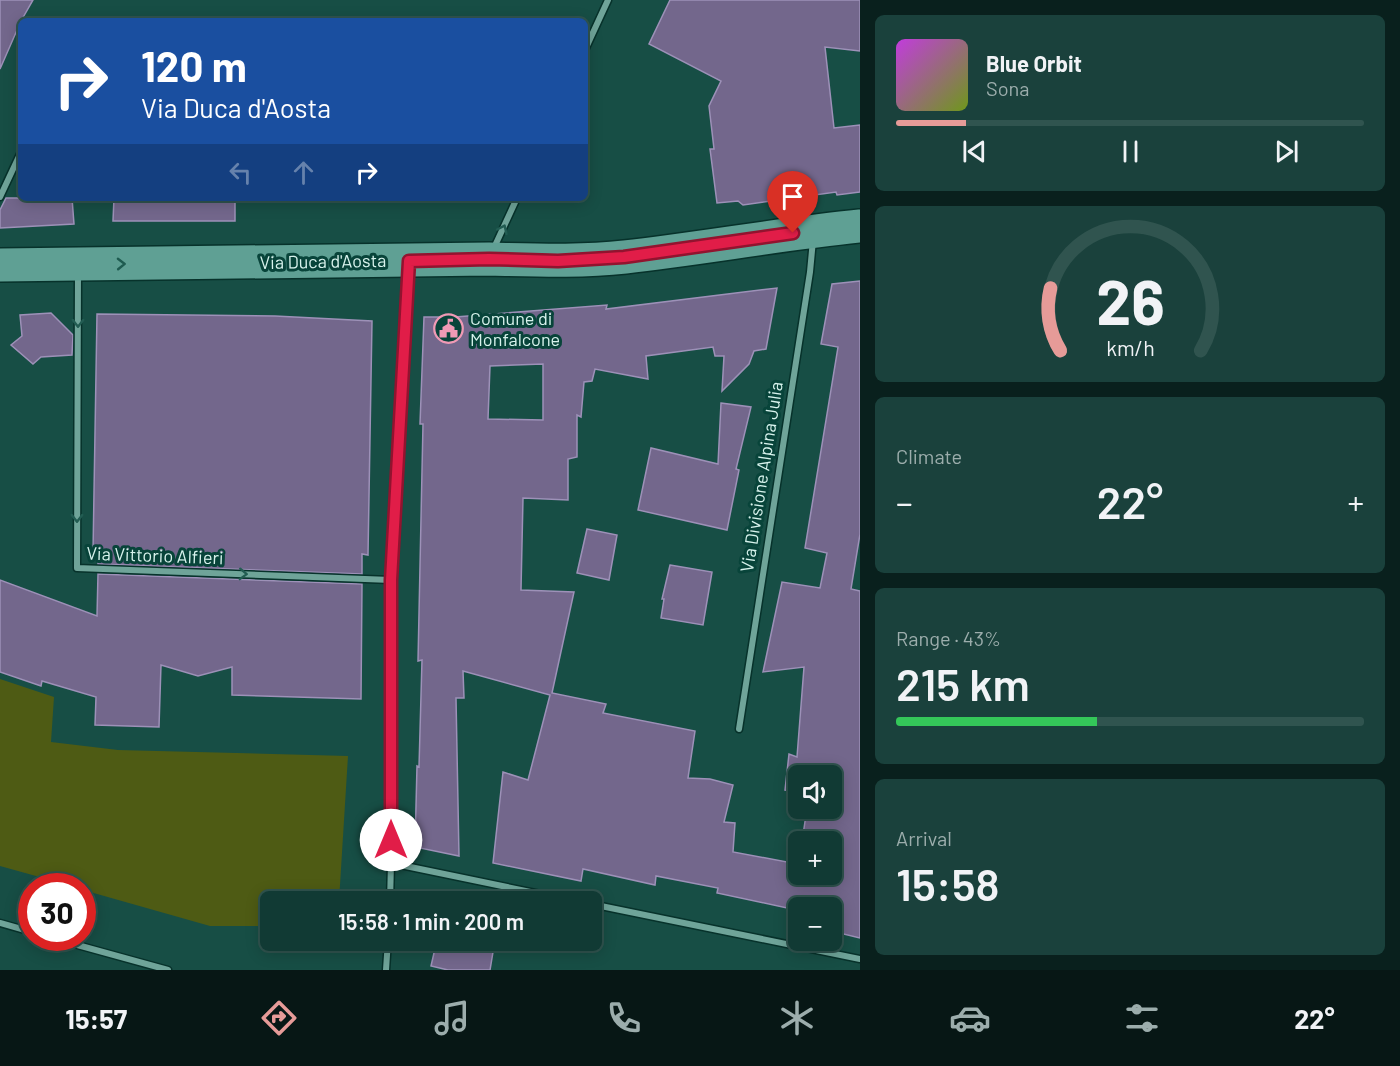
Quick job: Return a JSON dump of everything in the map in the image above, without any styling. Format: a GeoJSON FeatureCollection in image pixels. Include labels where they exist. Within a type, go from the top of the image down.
{"type":"FeatureCollection","features":[{"type":"Feature","properties":{"kind":"main road","name":"Via Duca d'Aosta"},"geometry":{"type":"LineString","coordinates":[[0,266],[489,259],[558,261],[624,257],[814,230],[860,226]]}},
{"type":"Feature","properties":{"kind":"street"},"geometry":{"type":"LineString","coordinates":[[588,43],[608,0]]}},
{"type":"Feature","properties":{"kind":"street"},"geometry":{"type":"LineString","coordinates":[[0,197],[18,158]]}},
{"type":"Feature","properties":{"kind":"street"},"geometry":{"type":"LineString","coordinates":[[489,259],[516,201]]}},
{"type":"Feature","properties":{"kind":"street","name":"Via Divisione Alpina Julia"},"geometry":{"type":"LineString","coordinates":[[739,729],[810,272],[814,230]]}},
{"type":"Feature","properties":{"kind":"street"},"geometry":{"type":"LineString","coordinates":[[390,891],[391,580],[409,261]]}},
{"type":"Feature","properties":{"kind":"street","name":"Via Vittorio Alfieri"},"geometry":{"type":"LineString","coordinates":[[78,265],[77,568],[391,580]]}},
{"type":"Feature","properties":{"kind":"street"},"geometry":{"type":"LineString","coordinates":[[391,863],[526,891]]}},
{"type":"Feature","properties":{"kind":"street"},"geometry":{"type":"LineString","coordinates":[[602,906],[860,959]]}},
{"type":"Feature","properties":{"kind":"street"},"geometry":{"type":"LineString","coordinates":[[0,923],[18,928]]}},
{"type":"Feature","properties":{"kind":"street"},"geometry":{"type":"LineString","coordinates":[[96,950],[168,970]]}},
{"type":"Feature","properties":{"kind":"street"},"geometry":{"type":"LineString","coordinates":[[386,970],[387,951]]}},
{"type":"Feature","properties":{"kind":"green space"},"geometry":{"type":"Polygon","coordinates":[[[0,679],[54,697],[51,742],[118,750],[348,756],[340,891],[260,891],[260,926],[210,926],[96,894],[96,873],[25,873],[0,866],[0,679]]]}},
{"type":"Feature","properties":{"kind":"building"},"geometry":{"type":"Polygon","coordinates":[[[0,0],[33,0],[23,18],[18,18],[18,28],[0,69],[0,0]]]}},
{"type":"Feature","properties":{"kind":"building"},"geometry":{"type":"Polygon","coordinates":[[[670,0],[860,0],[860,51],[825,47],[834,128],[860,125],[860,192],[837,195],[836,192],[743,205],[738,201],[717,203],[710,149],[714,149],[709,106],[721,81],[649,44],[670,0]]]}},
{"type":"Feature","properties":{"kind":"building"},"geometry":{"type":"Polygon","coordinates":[[[6,198],[18,198],[18,201],[72,201],[74,224],[0,228],[0,210],[6,198]]]}},
{"type":"Feature","properties":{"kind":"building"},"geometry":{"type":"Polygon","coordinates":[[[114,201],[235,201],[235,221],[113,221],[114,201]]]}},
{"type":"Feature","properties":{"kind":"building"},"geometry":{"type":"Polygon","coordinates":[[[860,281],[860,534],[851,589],[860,591],[860,938],[842,934],[842,897],[788,897],[788,908],[717,893],[718,888],[656,876],[655,885],[583,869],[581,881],[493,863],[503,772],[528,780],[550,695],[463,671],[464,698],[456,698],[459,856],[415,847],[422,660],[418,661],[423,424],[420,424],[424,317],[455,317],[607,305],[606,309],[777,288],[766,349],[754,351],[749,364],[722,391],[724,356],[715,356],[713,347],[646,356],[648,379],[595,369],[592,381],[584,382],[581,417],[577,415],[577,457],[568,459],[568,500],[523,498],[521,590],[574,592],[552,693],[606,704],[603,713],[695,731],[688,778],[710,779],[733,785],[724,822],[735,823],[733,852],[788,862],[788,885],[842,885],[842,831],[804,831],[805,819],[842,819],[842,765],[788,765],[788,790],[785,790],[789,754],[797,757],[804,667],[763,672],[782,582],[820,588],[827,553],[805,548],[838,347],[821,344],[832,284],[860,281]],[[543,364],[490,366],[488,419],[543,420],[543,364]]]}},
{"type":"Feature","properties":{"kind":"building"},"geometry":{"type":"Polygon","coordinates":[[[51,313],[73,335],[72,355],[41,357],[33,364],[11,345],[22,336],[20,315],[51,313]]]}},
{"type":"Feature","properties":{"kind":"building"},"geometry":{"type":"Polygon","coordinates":[[[97,314],[275,316],[372,321],[368,555],[362,554],[362,574],[98,564],[98,553],[93,552],[97,314]]]}},
{"type":"Feature","properties":{"kind":"building"},"geometry":{"type":"Polygon","coordinates":[[[721,403],[751,407],[736,469],[739,470],[727,530],[638,510],[651,448],[718,464],[721,403]]]}},
{"type":"Feature","properties":{"kind":"building"},"geometry":{"type":"Polygon","coordinates":[[[587,529],[617,535],[609,580],[577,573],[587,529]]]}},
{"type":"Feature","properties":{"kind":"building"},"geometry":{"type":"Polygon","coordinates":[[[670,565],[712,572],[703,625],[661,618],[664,599],[662,599],[670,565]]]}},
{"type":"Feature","properties":{"kind":"building"},"geometry":{"type":"Polygon","coordinates":[[[98,574],[362,584],[361,699],[232,695],[232,667],[198,676],[161,665],[159,727],[95,725],[96,697],[42,681],[41,686],[0,672],[0,580],[97,616],[98,574]]]}},
{"type":"Feature","properties":{"kind":"building"},"geometry":{"type":"Polygon","coordinates":[[[434,951],[493,951],[490,970],[448,970],[431,966],[434,951]]]}},
{"type":"Feature","properties":{"kind":"place","name":"Comune di Monfalcone"},"geometry":{"type":"Point","coordinates":[449,329]}},
{"type":"Feature","properties":{"kind":"route"},"geometry":{"type":"LineString","coordinates":[[391,840],[391,580],[409,261],[489,259],[558,261],[624,257],[793,233]]}}]}
